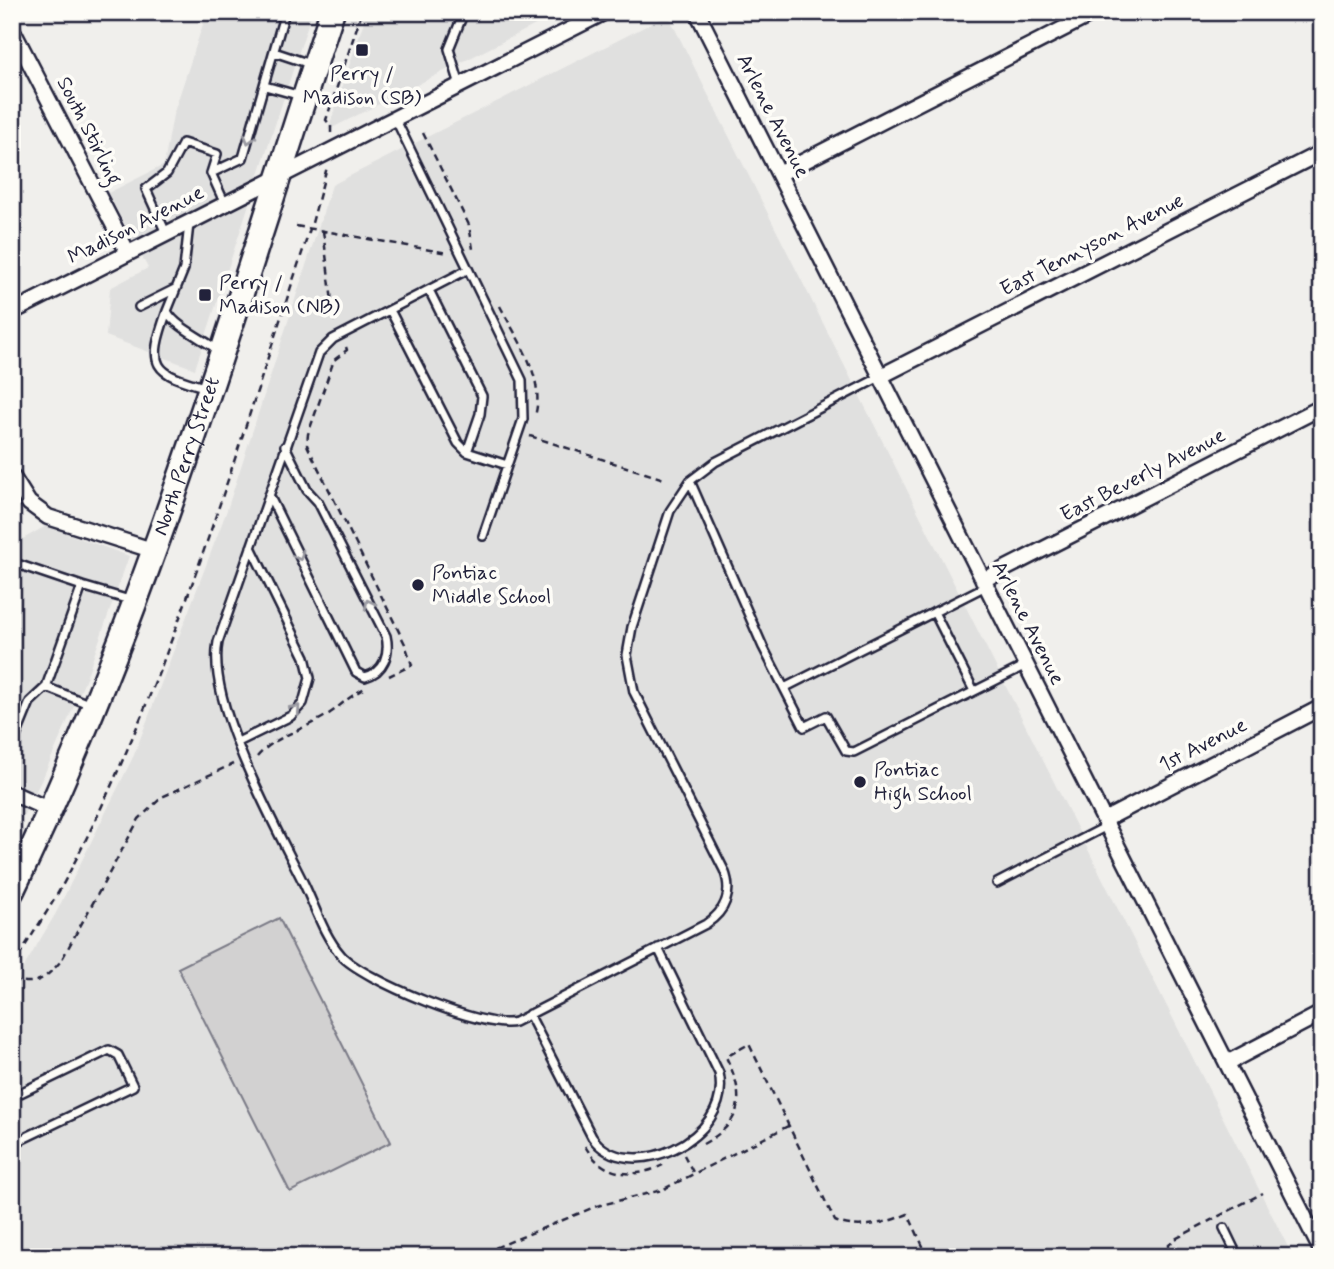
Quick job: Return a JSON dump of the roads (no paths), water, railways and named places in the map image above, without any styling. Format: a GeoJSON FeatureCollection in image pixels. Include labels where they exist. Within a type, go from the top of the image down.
{"type":"FeatureCollection","features":[{"type":"Feature","properties":{"kind":"main road","name":"North Perry Street"},"geometry":{"type":"LineString","coordinates":[[12,891],[23,858],[50,810],[137,602],[315,65],[328,13]]}},
{"type":"Feature","properties":{"kind":"street","name":"Madison Avenue"},"geometry":{"type":"LineString","coordinates":[[12,312],[605,12]]}},
{"type":"Feature","properties":{"kind":"street","name":"Arlene Avenue"},"geometry":{"type":"LineString","coordinates":[[697,12],[1322,1252]]}},
{"type":"Feature","properties":{"kind":"street"},"geometry":{"type":"LineString","coordinates":[[779,174],[1096,12]]}},
{"type":"Feature","properties":{"kind":"street","name":"South Stirling"},"geometry":{"type":"LineString","coordinates":[[12,29],[128,253]]}},
{"type":"Feature","properties":{"kind":"street","name":"East Tennyson Avenue"},"geometry":{"type":"LineString","coordinates":[[881,376],[1322,152]]}},
{"type":"Feature","properties":{"kind":"street","name":"East Beverly Avenue"},"geometry":{"type":"LineString","coordinates":[[985,583],[1322,407]]}},
{"type":"Feature","properties":{"kind":"street"},"geometry":{"type":"LineString","coordinates":[[12,476],[29,503],[48,517],[155,551]]}},
{"type":"Feature","properties":{"kind":"street","name":"1st Avenue"},"geometry":{"type":"LineString","coordinates":[[1106,823],[1322,707]]}},
{"type":"Feature","properties":{"kind":"street"},"geometry":{"type":"LineString","coordinates":[[12,793],[50,810]]}},
{"type":"Feature","properties":{"kind":"street"},"geometry":{"type":"LineString","coordinates":[[1227,1063],[1322,1013]]}},
{"type":"Feature","properties":{"kind":"lane"},"geometry":{"type":"LineString","coordinates":[[211,173],[243,158],[285,12]]}},
{"type":"Feature","properties":{"kind":"lane"},"geometry":{"type":"LineString","coordinates":[[460,85],[449,49],[464,12]]}},
{"type":"Feature","properties":{"kind":"lane"},"geometry":{"type":"LineString","coordinates":[[274,52],[315,65]]}},
{"type":"Feature","properties":{"kind":"lane"},"geometry":{"type":"LineString","coordinates":[[265,86],[304,97]]}},
{"type":"Feature","properties":{"kind":"lane"},"geometry":{"type":"LineString","coordinates":[[395,117],[449,224],[467,270],[523,380],[523,419],[483,536]]}},
{"type":"Feature","properties":{"kind":"lane"},"geometry":{"type":"LineString","coordinates":[[166,234],[146,189],[167,173],[183,143],[216,154],[211,173],[225,204]]}},
{"type":"Feature","properties":{"kind":"lane"},"geometry":{"type":"LineString","coordinates":[[189,222],[184,269],[157,337],[156,354],[162,371],[177,379],[209,388]]}},
{"type":"Feature","properties":{"kind":"lane"},"geometry":{"type":"LineString","coordinates":[[467,270],[332,340],[319,353],[216,653],[217,676],[244,761],[334,946],[348,962],[374,980],[489,1023],[508,1024],[529,1014],[714,919],[724,906],[728,891],[724,870],[634,692],[628,663],[632,627],[666,524],[677,498],[690,481],[715,462],[881,376]]}},
{"type":"Feature","properties":{"kind":"lane"},"geometry":{"type":"LineString","coordinates":[[139,307],[176,289]]}},
{"type":"Feature","properties":{"kind":"lane"},"geometry":{"type":"LineString","coordinates":[[429,290],[482,397],[480,414],[467,452]]}},
{"type":"Feature","properties":{"kind":"lane"},"geometry":{"type":"LineString","coordinates":[[167,310],[177,324],[192,330],[221,352]]}},
{"type":"Feature","properties":{"kind":"lane"},"geometry":{"type":"LineString","coordinates":[[390,310],[458,443],[467,452],[507,465]]}},
{"type":"Feature","properties":{"kind":"lane"},"geometry":{"type":"LineString","coordinates":[[269,495],[356,672],[365,677],[374,674],[386,656],[386,636],[318,502],[307,490],[285,446]]}},
{"type":"Feature","properties":{"kind":"lane"},"geometry":{"type":"LineString","coordinates":[[690,481],[804,727],[826,716],[843,748],[849,752],[1026,665]]}},
{"type":"Feature","properties":{"kind":"lane"},"geometry":{"type":"LineString","coordinates":[[238,742],[291,716],[307,695],[310,678],[305,657],[251,547]]}},
{"type":"Feature","properties":{"kind":"lane"},"geometry":{"type":"LineString","coordinates":[[12,577],[17,564],[137,602]]}},
{"type":"Feature","properties":{"kind":"lane"},"geometry":{"type":"LineString","coordinates":[[784,688],[985,583]]}},
{"type":"Feature","properties":{"kind":"lane"},"geometry":{"type":"LineString","coordinates":[[12,733],[18,734],[30,702],[46,687],[82,586]]}},
{"type":"Feature","properties":{"kind":"lane"},"geometry":{"type":"LineString","coordinates":[[934,612],[974,691]]}},
{"type":"Feature","properties":{"kind":"lane"},"geometry":{"type":"LineString","coordinates":[[46,687],[95,706]]}},
{"type":"Feature","properties":{"kind":"lane"},"geometry":{"type":"LineString","coordinates":[[997,883],[1106,823]]}},
{"type":"Feature","properties":{"kind":"lane"},"geometry":{"type":"LineString","coordinates":[[529,1014],[592,1137],[600,1147],[615,1155],[640,1158],[656,1156],[701,1133],[711,1122],[720,1101],[721,1082],[658,948]]}},
{"type":"Feature","properties":{"kind":"lane"},"geometry":{"type":"LineString","coordinates":[[12,1097],[109,1050],[118,1055],[133,1086],[12,1144]]}},
{"type":"Feature","properties":{"kind":"lane"},"geometry":{"type":"LineString","coordinates":[[1224,1228],[1238,1257]]}},
{"type":"Feature","properties":{"kind":"place","name":"Perry / Madison (SB)"},"geometry":{"type":"Point","coordinates":[362,50]}},
{"type":"Feature","properties":{"kind":"place","name":"Perry / Madison (NB)"},"geometry":{"type":"Point","coordinates":[205,295]}},
{"type":"Feature","properties":{"kind":"place","name":"Pontiac Middle School"},"geometry":{"type":"Point","coordinates":[418,585]}},
{"type":"Feature","properties":{"kind":"place","name":"Pontiac High School"},"geometry":{"type":"Point","coordinates":[860,782]}}]}
